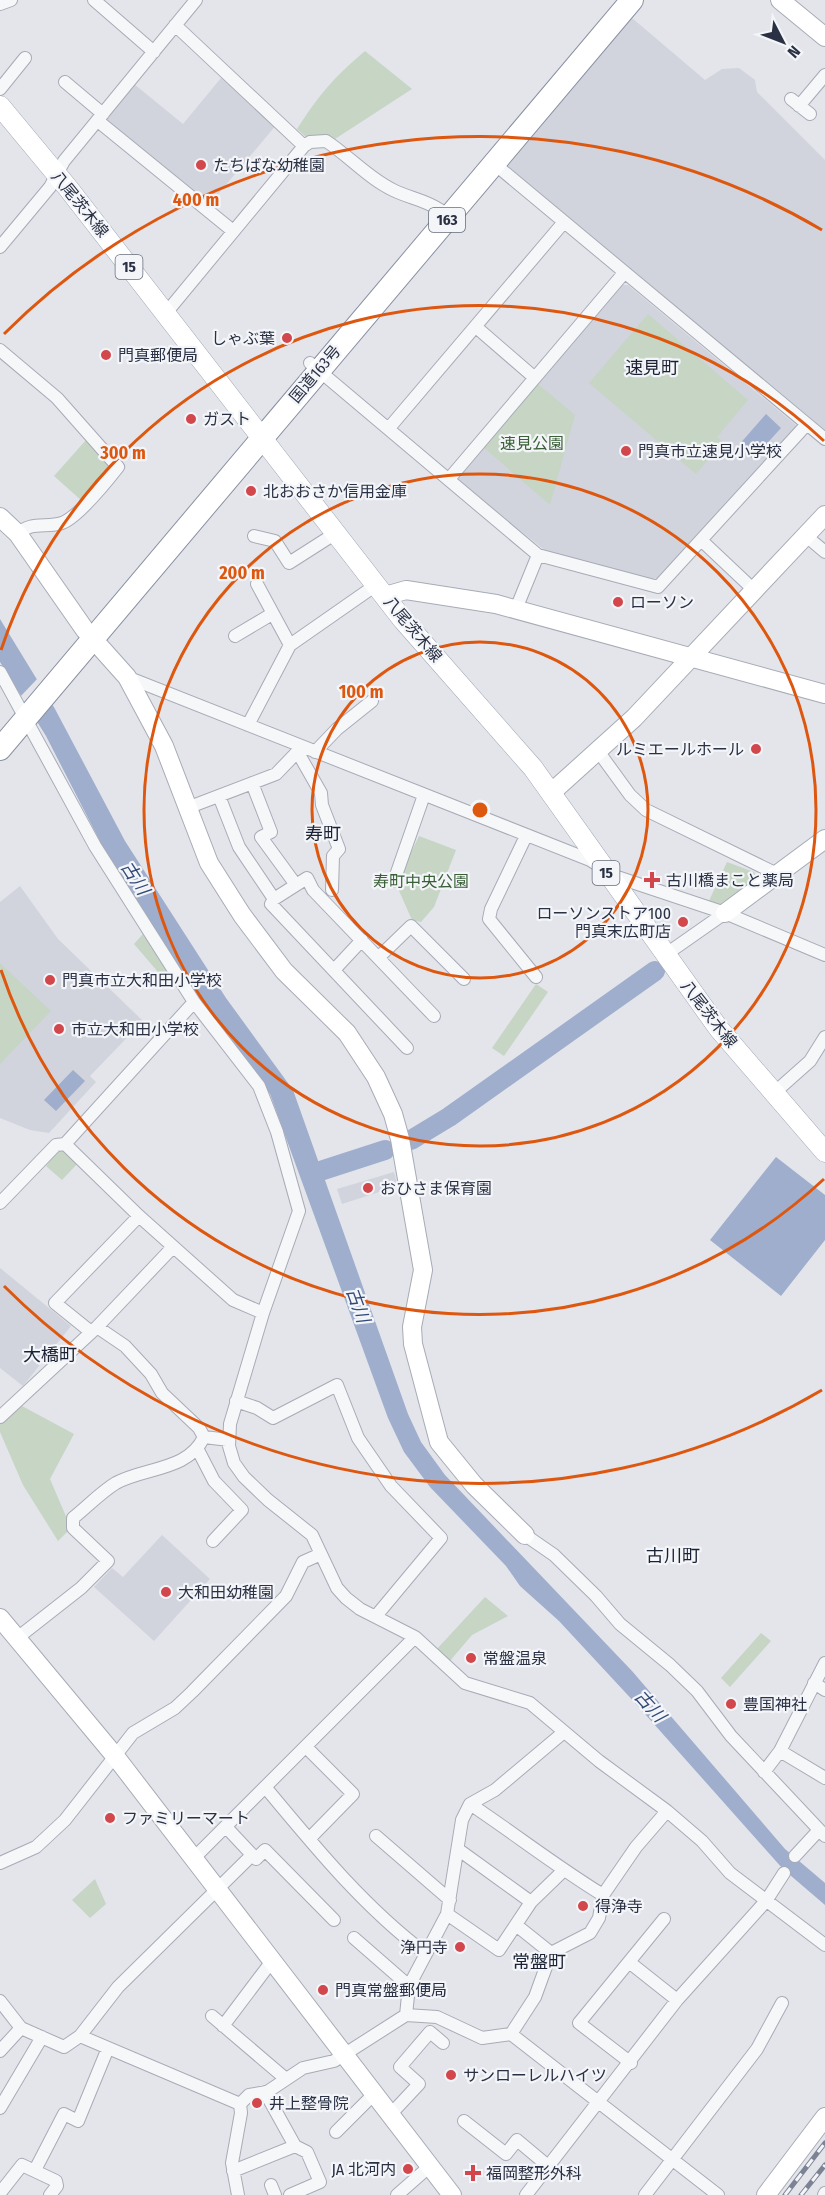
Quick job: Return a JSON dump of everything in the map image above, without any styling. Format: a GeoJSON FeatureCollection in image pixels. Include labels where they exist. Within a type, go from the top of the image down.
{"type":"FeatureCollection","features":[{"type":"Feature","properties":{"kind":"highway","name":"国道163号"},"geometry":{"type":"LineString","coordinates":[[0,749],[24,711],[258,435],[440,210],[490,160],[618,0]]}},
{"type":"Feature","properties":{"kind":"highway","name":"国道163号"},"geometry":{"type":"LineString","coordinates":[[314,367],[490,160],[632,0]]}},
{"type":"Feature","properties":{"kind":"highway","name":"国道163号"},"geometry":{"type":"LineString","coordinates":[[0,729],[24,711]]}},
{"type":"Feature","properties":{"kind":"main road","name":"八尾茨木線"},"geometry":{"type":"LineString","coordinates":[[0,106],[166,313],[258,435],[381,590],[552,792],[603,868],[719,1029],[825,1152]]}},
{"type":"Feature","properties":{"kind":"street"},"geometry":{"type":"LineString","coordinates":[[0,4],[11,0]]}},
{"type":"Feature","properties":{"kind":"street"},"geometry":{"type":"LineString","coordinates":[[94,0],[154,52]]}},
{"type":"Feature","properties":{"kind":"street"},"geometry":{"type":"LineString","coordinates":[[780,0],[825,37]]}},
{"type":"Feature","properties":{"kind":"street"},"geometry":{"type":"LineString","coordinates":[[0,247],[57,175],[64,161],[194,1]]}},
{"type":"Feature","properties":{"kind":"street"},"geometry":{"type":"LineString","coordinates":[[175,26],[304,146]]}},
{"type":"Feature","properties":{"kind":"street"},"geometry":{"type":"LineString","coordinates":[[0,89],[25,58]]}},
{"type":"Feature","properties":{"kind":"street"},"geometry":{"type":"LineString","coordinates":[[810,114],[795,102],[825,75]]}},
{"type":"Feature","properties":{"kind":"street"},"geometry":{"type":"LineString","coordinates":[[65,82],[101,118],[233,231]]}},
{"type":"Feature","properties":{"kind":"street"},"geometry":{"type":"LineString","coordinates":[[166,313],[304,146],[310,142],[326,141],[349,157],[367,174],[393,190],[440,210]]}},
{"type":"Feature","properties":{"kind":"street"},"geometry":{"type":"LineString","coordinates":[[490,160],[825,439]]}},
{"type":"Feature","properties":{"kind":"street"},"geometry":{"type":"LineString","coordinates":[[389,428],[564,222]]}},
{"type":"Feature","properties":{"kind":"street"},"geometry":{"type":"LineString","coordinates":[[448,479],[624,273]]}},
{"type":"Feature","properties":{"kind":"street"},"geometry":{"type":"LineString","coordinates":[[476,327],[535,378]]}},
{"type":"Feature","properties":{"kind":"street"},"geometry":{"type":"LineString","coordinates":[[0,350],[57,398],[118,467],[90,500],[63,522],[33,525],[18,534]]}},
{"type":"Feature","properties":{"kind":"street"},"geometry":{"type":"LineString","coordinates":[[314,367],[538,555],[658,587],[807,424]]}},
{"type":"Feature","properties":{"kind":"street"},"geometry":{"type":"LineString","coordinates":[[552,792],[598,751],[691,658],[825,514]]}},
{"type":"Feature","properties":{"kind":"street"},"geometry":{"type":"LineString","coordinates":[[0,517],[18,534],[85,640],[128,677],[248,725],[300,749],[315,752],[590,860],[627,881],[725,913],[825,955]]}},
{"type":"Feature","properties":{"kind":"street"},"geometry":{"type":"LineString","coordinates":[[254,536],[275,541],[289,563],[336,533]]}},
{"type":"Feature","properties":{"kind":"street"},"geometry":{"type":"LineString","coordinates":[[806,536],[825,552]]}},
{"type":"Feature","properties":{"kind":"street"},"geometry":{"type":"LineString","coordinates":[[701,540],[754,590]]}},
{"type":"Feature","properties":{"kind":"street"},"geometry":{"type":"LineString","coordinates":[[516,609],[538,555]]}},
{"type":"Feature","properties":{"kind":"street"},"geometry":{"type":"LineString","coordinates":[[257,584],[290,645]]}},
{"type":"Feature","properties":{"kind":"street"},"geometry":{"type":"LineString","coordinates":[[248,725],[290,645],[381,590],[422,592],[516,609],[825,694]]}},
{"type":"Feature","properties":{"kind":"street"},"geometry":{"type":"LineString","coordinates":[[235,636],[273,614]]}},
{"type":"Feature","properties":{"kind":"street"},"geometry":{"type":"LineString","coordinates":[[1,677],[24,711],[95,846],[194,1002],[265,1098],[299,1211],[263,1313],[230,1424],[229,1440],[234,1463],[244,1477],[312,1535],[337,1588],[360,1610],[415,1637],[465,1683],[530,1702],[564,1732],[667,1811],[702,1841],[730,1873],[825,1945]]}},
{"type":"Feature","properties":{"kind":"street"},"geometry":{"type":"LineString","coordinates":[[128,677],[164,746],[209,863],[242,915],[284,971],[354,1042],[386,1099],[400,1139],[423,1270],[412,1327],[413,1344],[439,1442],[474,1485],[525,1535],[554,1555],[596,1596],[620,1624],[670,1665],[697,1691],[764,1772],[822,1833],[795,1856]]}},
{"type":"Feature","properties":{"kind":"street"},"geometry":{"type":"LineString","coordinates":[[315,752],[337,729],[372,701]]}},
{"type":"Feature","properties":{"kind":"street"},"geometry":{"type":"LineString","coordinates":[[187,808],[276,774],[300,749]]}},
{"type":"Feature","properties":{"kind":"street"},"geometry":{"type":"LineString","coordinates":[[300,749],[321,793],[322,806],[339,849],[333,856],[333,890]]}},
{"type":"Feature","properties":{"kind":"street"},"geometry":{"type":"LineString","coordinates":[[598,751],[630,795],[646,810],[777,874]]}},
{"type":"Feature","properties":{"kind":"street"},"geometry":{"type":"LineString","coordinates":[[252,783],[271,832],[261,837],[296,885]]}},
{"type":"Feature","properties":{"kind":"street"},"geometry":{"type":"LineString","coordinates":[[394,881],[424,795]]}},
{"type":"Feature","properties":{"kind":"street"},"geometry":{"type":"LineString","coordinates":[[219,796],[240,847],[274,899]]}},
{"type":"Feature","properties":{"kind":"street"},"geometry":{"type":"LineString","coordinates":[[526,836],[491,909],[489,919],[536,977]]}},
{"type":"Feature","properties":{"kind":"street"},"geometry":{"type":"LineString","coordinates":[[665,955],[825,839]]}},
{"type":"Feature","properties":{"kind":"street"},"geometry":{"type":"LineString","coordinates":[[407,1048],[271,904],[274,899],[307,878],[313,890],[434,1016]]}},
{"type":"Feature","properties":{"kind":"street"},"geometry":{"type":"LineString","coordinates":[[379,957],[411,926],[464,979]]}},
{"type":"Feature","properties":{"kind":"street"},"geometry":{"type":"LineString","coordinates":[[334,970],[362,940]]}},
{"type":"Feature","properties":{"kind":"street"},"geometry":{"type":"LineString","coordinates":[[65,1144],[194,1002]]}},
{"type":"Feature","properties":{"kind":"street"},"geometry":{"type":"LineString","coordinates":[[774,1093],[810,1061],[825,1037]]}},
{"type":"Feature","properties":{"kind":"street"},"geometry":{"type":"LineString","coordinates":[[0,1203],[56,1144],[65,1144],[138,1216],[233,1300],[263,1313]]}},
{"type":"Feature","properties":{"kind":"street"},"geometry":{"type":"LineString","coordinates":[[138,1216],[55,1303],[125,1346],[152,1374],[162,1393],[199,1428],[204,1437]]}},
{"type":"Feature","properties":{"kind":"street"},"geometry":{"type":"LineString","coordinates":[[0,1417],[15,1407],[173,1247]]}},
{"type":"Feature","properties":{"kind":"street"},"geometry":{"type":"LineString","coordinates":[[236,1401],[257,1407],[273,1418],[337,1385],[358,1438],[391,1486],[441,1538],[376,1616]]}},
{"type":"Feature","properties":{"kind":"street"},"geometry":{"type":"LineString","coordinates":[[204,1437],[229,1440]]}},
{"type":"Feature","properties":{"kind":"street"},"geometry":{"type":"LineString","coordinates":[[16,1638],[81,1588],[108,1561],[73,1528],[73,1518],[117,1483],[167,1467],[198,1450],[204,1437]]}},
{"type":"Feature","properties":{"kind":"street"},"geometry":{"type":"LineString","coordinates":[[198,1450],[214,1481],[242,1510],[213,1541]]}},
{"type":"Feature","properties":{"kind":"street"},"geometry":{"type":"LineString","coordinates":[[0,1863],[36,1847],[65,1820],[133,1733],[175,1707],[192,1692],[286,1596],[303,1562],[321,1554]]}},
{"type":"Feature","properties":{"kind":"street"},"geometry":{"type":"LineString","coordinates":[[0,1618],[115,1756],[452,2195]]}},
{"type":"Feature","properties":{"kind":"street"},"geometry":{"type":"LineString","coordinates":[[193,1859],[307,1748],[415,1637]]}},
{"type":"Feature","properties":{"kind":"street"},"geometry":{"type":"LineString","coordinates":[[764,1772],[780,1751],[819,1687],[825,1663]]}},
{"type":"Feature","properties":{"kind":"street"},"geometry":{"type":"LineString","coordinates":[[406,2015],[409,1986],[425,1953],[438,1935],[447,1914],[462,1820],[470,1804],[495,1790],[564,1732]]}},
{"type":"Feature","properties":{"kind":"street"},"geometry":{"type":"LineString","coordinates":[[307,1748],[353,1794],[309,1839]]}},
{"type":"Feature","properties":{"kind":"street"},"geometry":{"type":"LineString","coordinates":[[780,1751],[825,1778]]}},
{"type":"Feature","properties":{"kind":"street"},"geometry":{"type":"LineString","coordinates":[[266,1788],[364,1900],[398,1932],[425,1953]]}},
{"type":"Feature","properties":{"kind":"street"},"geometry":{"type":"LineString","coordinates":[[470,1804],[529,1843],[564,1871],[603,1895]]}},
{"type":"Feature","properties":{"kind":"street"},"geometry":{"type":"LineString","coordinates":[[511,2034],[535,1997],[551,1953],[590,1933],[599,1918],[603,1895],[636,1847],[667,1811]]}},
{"type":"Feature","properties":{"kind":"street"},"geometry":{"type":"LineString","coordinates":[[226,1827],[256,1859],[266,1850],[334,1920]]}},
{"type":"Feature","properties":{"kind":"street"},"geometry":{"type":"LineString","coordinates":[[376,1836],[450,1900]]}},
{"type":"Feature","properties":{"kind":"street"},"geometry":{"type":"LineString","coordinates":[[459,1850],[531,1902]]}},
{"type":"Feature","properties":{"kind":"street"},"geometry":{"type":"LineString","coordinates":[[0,2001],[21,2028],[64,2047],[80,2036],[118,1987],[252,1855]]}},
{"type":"Feature","properties":{"kind":"street"},"geometry":{"type":"LineString","coordinates":[[447,1914],[499,1950],[531,1902],[564,1871]]}},
{"type":"Feature","properties":{"kind":"street"},"geometry":{"type":"LineString","coordinates":[[526,2195],[677,2000],[766,1901],[784,1873]]}},
{"type":"Feature","properties":{"kind":"street"},"geometry":{"type":"LineString","coordinates":[[630,2063],[579,2023],[664,1919]]}},
{"type":"Feature","properties":{"kind":"street"},"geometry":{"type":"LineString","coordinates":[[516,1925],[551,1953]]}},
{"type":"Feature","properties":{"kind":"street"},"geometry":{"type":"LineString","coordinates":[[354,1938],[409,1986]]}},
{"type":"Feature","properties":{"kind":"street"},"geometry":{"type":"LineString","coordinates":[[223,2025],[272,1961]]}},
{"type":"Feature","properties":{"kind":"street"},"geometry":{"type":"LineString","coordinates":[[629,1962],[677,2000]]}},
{"type":"Feature","properties":{"kind":"street"},"geometry":{"type":"LineString","coordinates":[[645,2195],[757,2049],[782,2003]]}},
{"type":"Feature","properties":{"kind":"street"},"geometry":{"type":"LineString","coordinates":[[240,2104],[249,2095],[265,2092],[303,2068],[334,2061],[406,2015],[437,2017],[482,2038],[511,2034],[718,2195]]}},
{"type":"Feature","properties":{"kind":"street"},"geometry":{"type":"LineString","coordinates":[[212,2016],[286,2079]]}},
{"type":"Feature","properties":{"kind":"street"},"geometry":{"type":"LineString","coordinates":[[2,2050],[21,2028]]}},
{"type":"Feature","properties":{"kind":"street"},"geometry":{"type":"LineString","coordinates":[[390,2115],[419,2084],[400,2067],[430,2032],[443,2043]]}},
{"type":"Feature","properties":{"kind":"street"},"geometry":{"type":"LineString","coordinates":[[80,2036],[240,2104]]}},
{"type":"Feature","properties":{"kind":"street"},"geometry":{"type":"LineString","coordinates":[[0,2108],[42,2037]]}},
{"type":"Feature","properties":{"kind":"street"},"geometry":{"type":"LineString","coordinates":[[35,2170],[64,2114],[78,2121],[108,2048]]}},
{"type":"Feature","properties":{"kind":"street"},"geometry":{"type":"LineString","coordinates":[[265,2092],[295,2146],[307,2152],[320,2182],[290,2195]]}},
{"type":"Feature","properties":{"kind":"street"},"geometry":{"type":"LineString","coordinates":[[336,2132],[374,2094]]}},
{"type":"Feature","properties":{"kind":"street"},"geometry":{"type":"LineString","coordinates":[[238,2195],[232,2163],[241,2113],[240,2104]]}},
{"type":"Feature","properties":{"kind":"street"},"geometry":{"type":"LineString","coordinates":[[766,2195],[825,2117]]}},
{"type":"Feature","properties":{"kind":"street"},"geometry":{"type":"LineString","coordinates":[[464,2121],[506,2154],[517,2140],[548,2166]]}},
{"type":"Feature","properties":{"kind":"street"},"geometry":{"type":"LineString","coordinates":[[233,2171],[295,2146]]}},
{"type":"Feature","properties":{"kind":"street"},"geometry":{"type":"LineString","coordinates":[[0,2193],[22,2165],[56,2181],[57,2186],[50,2195]]}},
{"type":"Feature","properties":{"kind":"street"},"geometry":{"type":"LineString","coordinates":[[397,2195],[430,2166]]}},
{"type":"Feature","properties":{"kind":"shaded area"},"geometry":{"type":"Polygon","coordinates":[[[632,18],[705,80],[722,69],[739,68],[755,80],[757,92],[825,160],[825,430],[506,165],[632,18]]]}},
{"type":"Feature","properties":{"kind":"shaded area","name":"たちばな幼稚園"},"geometry":{"type":"Polygon","coordinates":[[[221,78],[277,124],[209,205],[108,124],[107,118],[134,84],[183,124],[221,78]]]}},
{"type":"Feature","properties":{"kind":"shaded area","name":"門真市立速見小学校"},"geometry":{"type":"Polygon","coordinates":[[[620,285],[628,285],[797,426],[658,578],[649,579],[547,552],[456,479],[620,285]]]}},
{"type":"Feature","properties":{"kind":"shaded area","name":"門真市立大和田小学校"},"geometry":{"type":"Polygon","coordinates":[[[20,886],[58,939],[143,1021],[90,1076],[96,1082],[49,1133],[30,1130],[0,1118],[0,902],[20,886]]]}},
{"type":"Feature","properties":{"kind":"shaded area","name":"おひさま保育園"},"geometry":{"type":"Polygon","coordinates":[[[394,1172],[398,1186],[342,1204],[337,1189],[394,1172]]]}},
{"type":"Feature","properties":{"kind":"shaded area"},"geometry":{"type":"Polygon","coordinates":[[[0,1268],[71,1326],[23,1386],[0,1368],[0,1268]]]}},
{"type":"Feature","properties":{"kind":"shaded area"},"geometry":{"type":"Polygon","coordinates":[[[162,1535],[210,1579],[154,1641],[94,1587],[112,1568],[123,1577],[162,1535]]]}},
{"type":"Feature","properties":{"kind":"green space"},"geometry":{"type":"Polygon","coordinates":[[[365,51],[412,89],[335,139],[306,137],[297,129],[305,117],[335,78],[365,51]]]}},
{"type":"Feature","properties":{"kind":"green space"},"geometry":{"type":"Polygon","coordinates":[[[648,314],[748,400],[717,437],[723,442],[696,474],[589,383],[648,314]]]}},
{"type":"Feature","properties":{"kind":"green space","name":"速見公園"},"geometry":{"type":"Polygon","coordinates":[[[538,384],[575,415],[550,505],[483,447],[538,384]]]}},
{"type":"Feature","properties":{"kind":"green space"},"geometry":{"type":"Polygon","coordinates":[[[86,440],[112,468],[82,501],[54,476],[86,440]]]}},
{"type":"Feature","properties":{"kind":"green space","name":"寿町中央公園"},"geometry":{"type":"Polygon","coordinates":[[[419,836],[456,850],[434,907],[421,922],[412,920],[396,884],[419,836]]]}},
{"type":"Feature","properties":{"kind":"green space"},"geometry":{"type":"Polygon","coordinates":[[[727,862],[754,872],[757,878],[718,906],[708,903],[727,862]]]}},
{"type":"Feature","properties":{"kind":"green space"},"geometry":{"type":"Polygon","coordinates":[[[143,934],[174,980],[170,986],[134,944],[143,934]]]}},
{"type":"Feature","properties":{"kind":"green space"},"geometry":{"type":"Polygon","coordinates":[[[0,963],[51,1011],[0,1064],[0,963]]]}},
{"type":"Feature","properties":{"kind":"green space"},"geometry":{"type":"Polygon","coordinates":[[[536,984],[548,992],[504,1056],[492,1048],[536,984]]]}},
{"type":"Feature","properties":{"kind":"green space"},"geometry":{"type":"Polygon","coordinates":[[[61,1148],[78,1163],[62,1180],[46,1166],[61,1148]]]}},
{"type":"Feature","properties":{"kind":"green space"},"geometry":{"type":"Polygon","coordinates":[[[22,1406],[74,1434],[50,1479],[71,1528],[58,1541],[23,1485],[0,1432],[0,1424],[22,1406]]]}},
{"type":"Feature","properties":{"kind":"green space"},"geometry":{"type":"Polygon","coordinates":[[[485,1597],[508,1616],[472,1635],[449,1662],[436,1650],[485,1597]]]}},
{"type":"Feature","properties":{"kind":"green space"},"geometry":{"type":"Polygon","coordinates":[[[761,1633],[771,1641],[730,1687],[721,1678],[761,1633]]]}},
{"type":"Feature","properties":{"kind":"green space"},"geometry":{"type":"Polygon","coordinates":[[[95,1879],[106,1904],[90,1918],[72,1900],[95,1879]]]}},
{"type":"Feature","properties":{"kind":"water"},"geometry":{"type":"Polygon","coordinates":[[[766,414],[781,428],[753,459],[738,446],[766,414]]]}},
{"type":"Feature","properties":{"kind":"water","name":"古川"},"geometry":{"type":"Polygon","coordinates":[[[0,619],[55,709],[125,841],[226,998],[293,1090],[408,1414],[421,1442],[445,1475],[632,1671],[785,1849],[825,1883],[825,1905],[783,1869],[637,1705],[559,1621],[520,1586],[506,1566],[430,1487],[404,1452],[388,1418],[270,1094],[208,1012],[107,855],[46,736],[0,662],[0,619]]]}},
{"type":"Feature","properties":{"kind":"water"},"geometry":{"type":"Polygon","coordinates":[[[73,1070],[85,1081],[56,1111],[44,1100],[73,1070]]]}},
{"type":"Feature","properties":{"kind":"water"},"geometry":{"type":"Polygon","coordinates":[[[776,1157],[825,1195],[825,1240],[781,1296],[710,1240],[776,1157]]]}},
{"type":"Feature","properties":{"kind":"pier"},"geometry":{"type":"Polygon","coordinates":[[[39,677],[51,698],[32,719],[19,698],[39,677]]]}},
{"type":"Feature","properties":{"kind":"waterway"},"geometry":{"type":"LineString","coordinates":[[411,1140],[449,1117],[655,971]]}},
{"type":"Feature","properties":{"kind":"waterway"},"geometry":{"type":"LineString","coordinates":[[311,1174],[385,1150]]}},
{"type":"Feature","properties":{"kind":"railway"},"geometry":{"type":"LineString","coordinates":[[785,2195],[825,2143]]}},
{"type":"Feature","properties":{"kind":"railway"},"geometry":{"type":"LineString","coordinates":[[801,2195],[825,2165]]}},
{"type":"Feature","properties":{"kind":"place","name":"たちばな幼稚園"},"geometry":{"type":"Point","coordinates":[201,165]}},
{"type":"Feature","properties":{"kind":"place","name":"しゃぶ葉"},"geometry":{"type":"Point","coordinates":[287,338]}},
{"type":"Feature","properties":{"kind":"place","name":"門真郵便局"},"geometry":{"type":"Point","coordinates":[106,355]}},
{"type":"Feature","properties":{"kind":"place","name":"ガスト"},"geometry":{"type":"Point","coordinates":[191,419]}},
{"type":"Feature","properties":{"kind":"place","name":"門真市立速見小学校"},"geometry":{"type":"Point","coordinates":[626,451]}},
{"type":"Feature","properties":{"kind":"place","name":"北おおさか信用金庫"},"geometry":{"type":"Point","coordinates":[251,491]}},
{"type":"Feature","properties":{"kind":"place","name":"ローソン"},"geometry":{"type":"Point","coordinates":[618,602]}},
{"type":"Feature","properties":{"kind":"place","name":"ルミエールホール"},"geometry":{"type":"Point","coordinates":[756,749]}},
{"type":"Feature","properties":{"kind":"place","name":"古川橋まこと薬局"},"geometry":{"type":"Point","coordinates":[652,880]}},
{"type":"Feature","properties":{"kind":"place","name":"ローソンストア100 門真末広町店"},"geometry":{"type":"Point","coordinates":[683,922]}},
{"type":"Feature","properties":{"kind":"place","name":"門真市立大和田小学校"},"geometry":{"type":"Point","coordinates":[50,980]}},
{"type":"Feature","properties":{"kind":"place","name":"市立大和田小学校"},"geometry":{"type":"Point","coordinates":[59,1029]}},
{"type":"Feature","properties":{"kind":"place","name":"おひさま保育園"},"geometry":{"type":"Point","coordinates":[368,1188]}},
{"type":"Feature","properties":{"kind":"place","name":"大和田幼稚園"},"geometry":{"type":"Point","coordinates":[166,1592]}},
{"type":"Feature","properties":{"kind":"place","name":"常盤温泉"},"geometry":{"type":"Point","coordinates":[471,1658]}},
{"type":"Feature","properties":{"kind":"place","name":"豊国神社"},"geometry":{"type":"Point","coordinates":[731,1704]}},
{"type":"Feature","properties":{"kind":"place","name":"ファミリーマート"},"geometry":{"type":"Point","coordinates":[110,1818]}},
{"type":"Feature","properties":{"kind":"place","name":"得浄寺"},"geometry":{"type":"Point","coordinates":[583,1906]}},
{"type":"Feature","properties":{"kind":"place","name":"浄円寺"},"geometry":{"type":"Point","coordinates":[460,1947]}},
{"type":"Feature","properties":{"kind":"place","name":"門真常盤郵便局"},"geometry":{"type":"Point","coordinates":[323,1990]}},
{"type":"Feature","properties":{"kind":"place","name":"サンローレルハイツ"},"geometry":{"type":"Point","coordinates":[451,2075]}},
{"type":"Feature","properties":{"kind":"place","name":"井上整骨院"},"geometry":{"type":"Point","coordinates":[257,2103]}},
{"type":"Feature","properties":{"kind":"place","name":"JA 北河内"},"geometry":{"type":"Point","coordinates":[408,2169]}},
{"type":"Feature","properties":{"kind":"place","name":"福岡整形外科"},"geometry":{"type":"Point","coordinates":[473,2173]}},
{"type":"Feature","properties":{"kind":"district","name":"速見町"},"geometry":{"type":"Point","coordinates":[652,368]}},
{"type":"Feature","properties":{"kind":"district","name":"寿町"},"geometry":{"type":"Point","coordinates":[323,834]}},
{"type":"Feature","properties":{"kind":"district","name":"大橋町"},"geometry":{"type":"Point","coordinates":[50,1355]}},
{"type":"Feature","properties":{"kind":"district","name":"古川町"},"geometry":{"type":"Point","coordinates":[673,1556]}},
{"type":"Feature","properties":{"kind":"district","name":"常盤町"},"geometry":{"type":"Point","coordinates":[539,1962]}}]}
